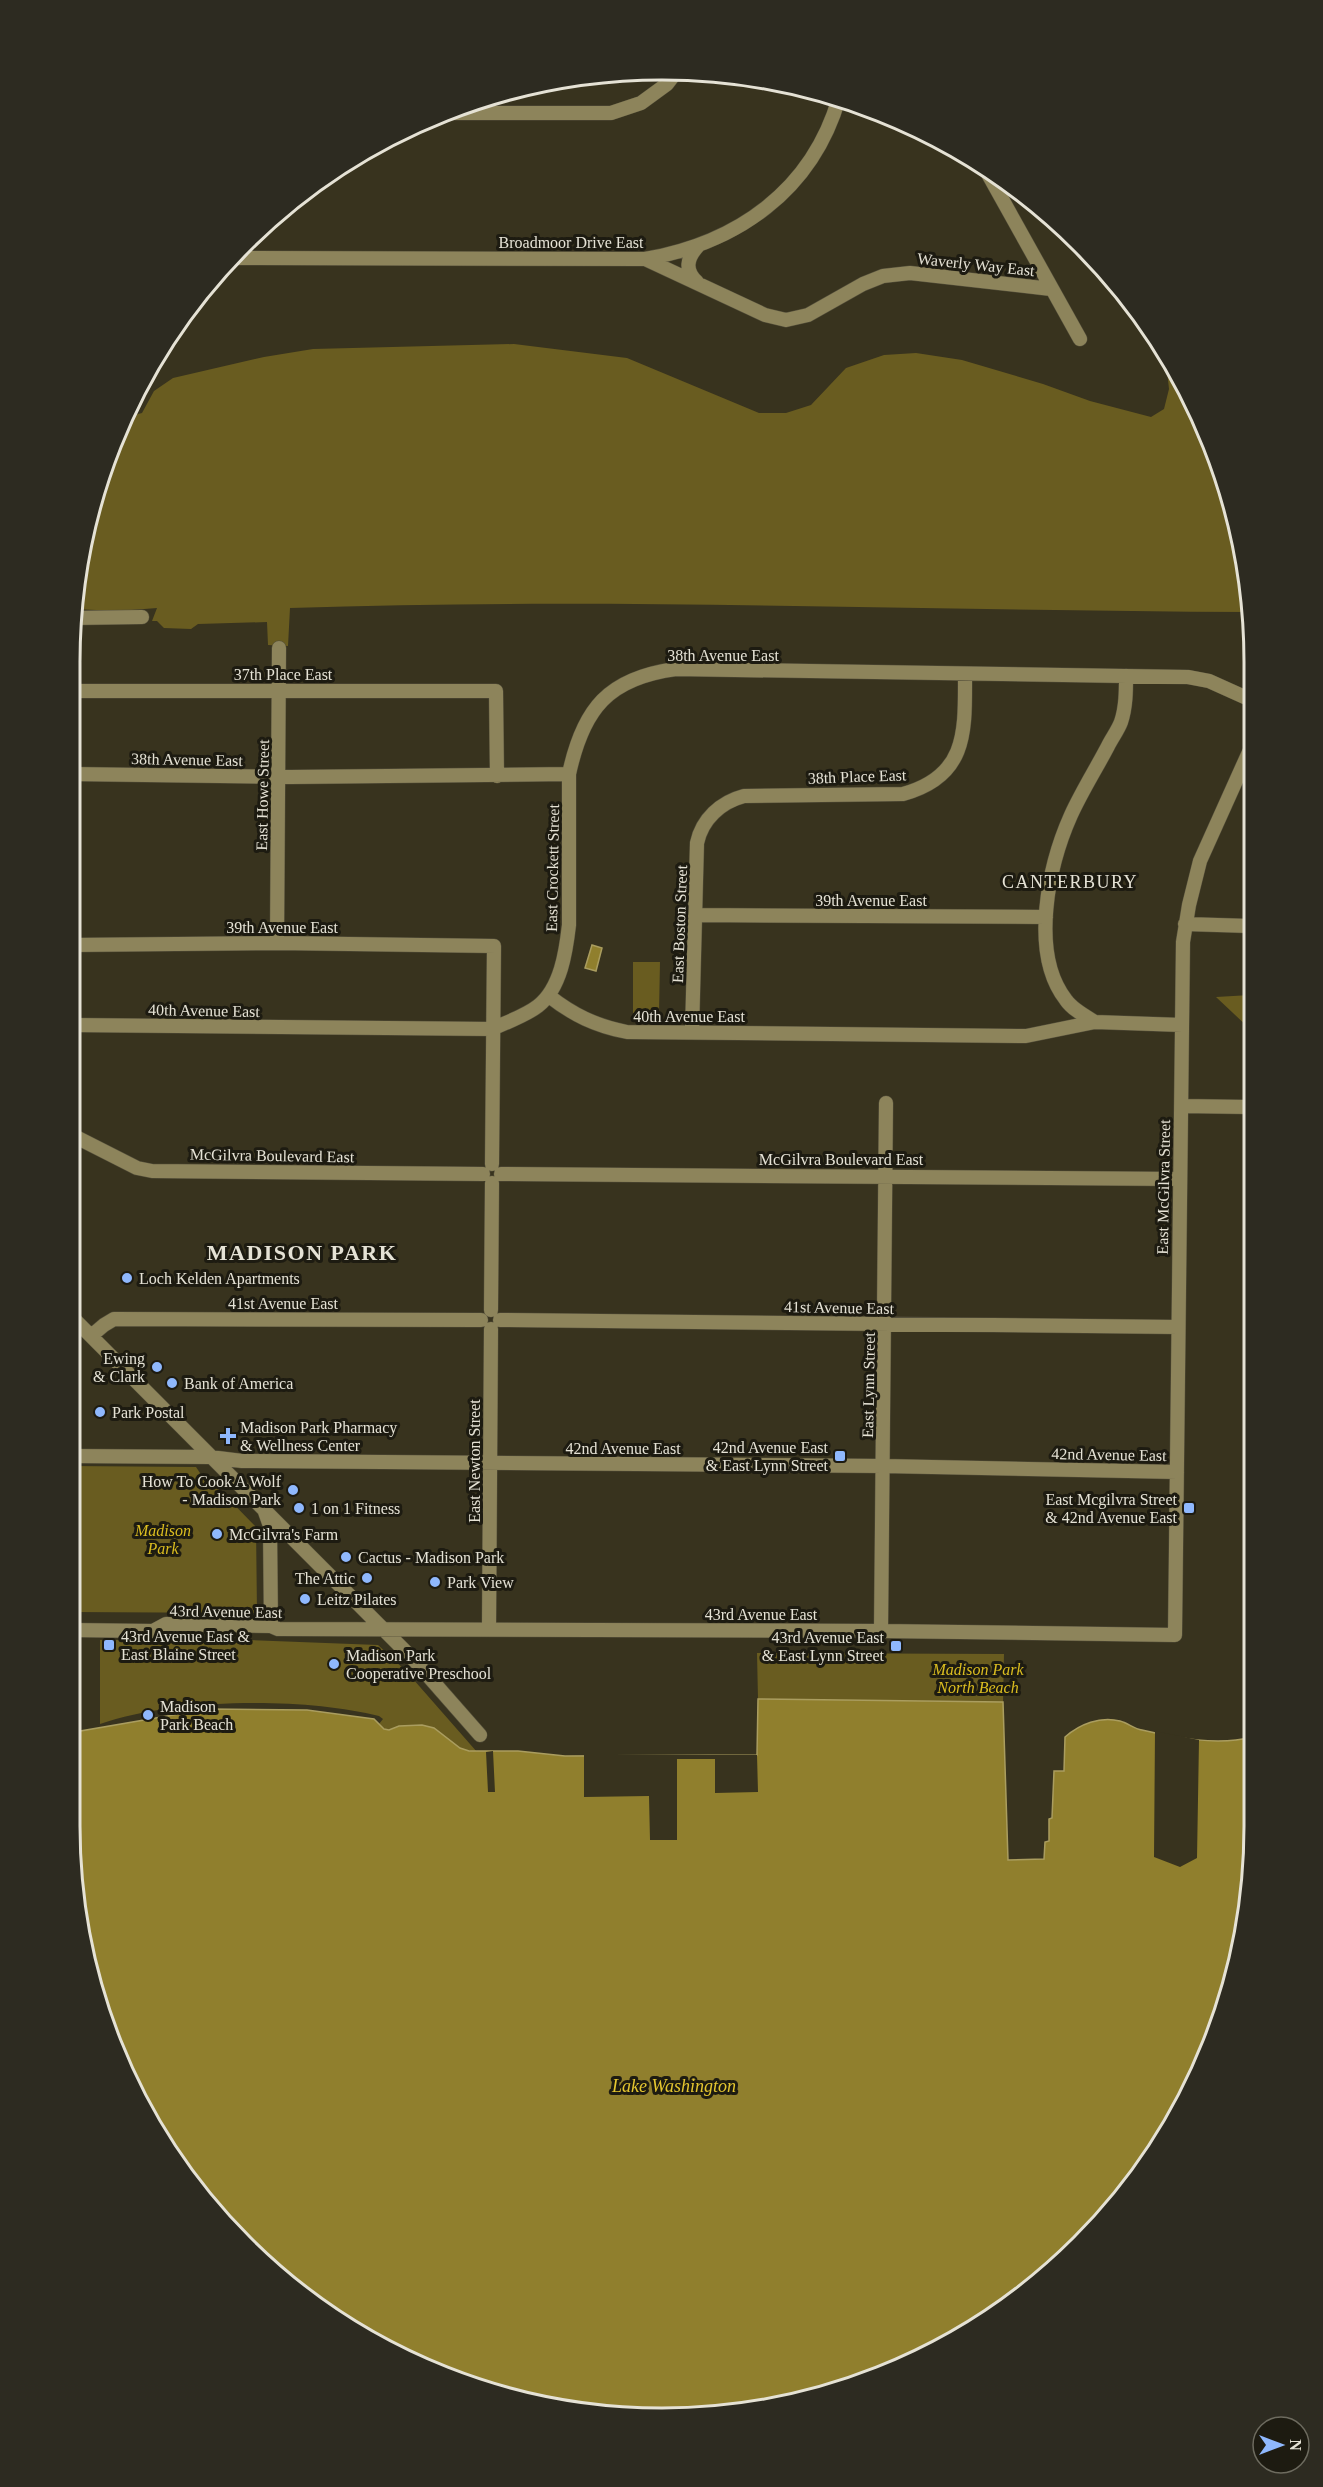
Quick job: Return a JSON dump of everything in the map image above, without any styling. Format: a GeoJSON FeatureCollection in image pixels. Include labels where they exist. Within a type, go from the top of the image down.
{"type":"FeatureCollection","features":[{"type":"Feature","properties":{"kind":"street"},"geometry":{"type":"LineString","coordinates":[[466,113],[611,113],[641,103],[670,80]]}},
{"type":"Feature","properties":{"kind":"street","name":"Broadmoor Drive East"},"geometry":{"type":"LineString","coordinates":[[243,258],[645,259],[698,246],[743,224],[774,201],[791,184],[819,145],[836,106]]}},
{"type":"Feature","properties":{"kind":"street"},"geometry":{"type":"LineString","coordinates":[[994,184],[1080,339]]}},
{"type":"Feature","properties":{"kind":"street"},"geometry":{"type":"LineString","coordinates":[[698,246],[691,253],[688,264],[691,276],[700,284]]}},
{"type":"Feature","properties":{"kind":"street","name":"Waverly Way East"},"geometry":{"type":"LineString","coordinates":[[645,259],[765,315],[786,320],[808,315],[863,284],[883,276],[910,273],[1051,289]]}},
{"type":"Feature","properties":{"kind":"street"},"geometry":{"type":"LineString","coordinates":[[81,618],[142,617]]}},
{"type":"Feature","properties":{"kind":"street","name":"East Howe Street"},"geometry":{"type":"LineString","coordinates":[[277,943],[279,648]]}},
{"type":"Feature","properties":{"kind":"street","name":"38th Avenue East"},"geometry":{"type":"LineString","coordinates":[[80,774],[278,777],[569,774],[581,732],[599,704],[619,686],[646,675],[690,668],[965,675],[1188,677],[1209,681],[1244,697]]}},
{"type":"Feature","properties":{"kind":"street","name":"38th Place East"},"geometry":{"type":"LineString","coordinates":[[708,820],[717,809],[731,800],[744,796],[903,794],[920,789],[942,772],[960,749],[965,727],[965,675]]}},
{"type":"Feature","properties":{"kind":"street"},"geometry":{"type":"LineString","coordinates":[[1095,1022],[1066,1001],[1054,980],[1048,950],[1046,917],[1050,879],[1060,841],[1072,813],[1121,722],[1126,699],[1126,676]]}},
{"type":"Feature","properties":{"kind":"street","name":"37th Place East"},"geometry":{"type":"LineString","coordinates":[[80,691],[496,691],[497,776]]}},
{"type":"Feature","properties":{"kind":"street","name":"East McGilvra Street"},"geometry":{"type":"LineString","coordinates":[[1175,1635],[1185,924],[1200,861],[1244,763]]}},
{"type":"Feature","properties":{"kind":"street","name":"East Crockett Street"},"geometry":{"type":"LineString","coordinates":[[549,996],[562,962],[569,925],[569,774]]}},
{"type":"Feature","properties":{"kind":"street","name":"East Boston Street"},"geometry":{"type":"LineString","coordinates":[[692,1032],[697,843],[699,834],[708,820]]}},
{"type":"Feature","properties":{"kind":"street","name":"39th Avenue East"},"geometry":{"type":"LineString","coordinates":[[695,915],[1046,917]]}},
{"type":"Feature","properties":{"kind":"street"},"geometry":{"type":"LineString","coordinates":[[1185,924],[1244,926]]}},
{"type":"Feature","properties":{"kind":"street","name":"39th Avenue East"},"geometry":{"type":"LineString","coordinates":[[80,945],[277,943],[494,946]]}},
{"type":"Feature","properties":{"kind":"street","name":"East Newton Street"},"geometry":{"type":"LineString","coordinates":[[489,1629],[494,946]]}},
{"type":"Feature","properties":{"kind":"street","name":"40th Avenue East"},"geometry":{"type":"LineString","coordinates":[[80,1025],[492,1029],[527,1012],[549,996],[569,1011],[596,1025],[627,1032],[1026,1036],[1095,1022],[1182,1025]]}},
{"type":"Feature","properties":{"kind":"street","name":"East Lynn Street"},"geometry":{"type":"LineString","coordinates":[[881,1631],[886,1103]]}},
{"type":"Feature","properties":{"kind":"street"},"geometry":{"type":"LineString","coordinates":[[1181,1106],[1244,1107]]}},
{"type":"Feature","properties":{"kind":"street","name":"McGilvra Boulevard East"},"geometry":{"type":"LineString","coordinates":[[80,1139],[129,1165],[152,1171],[1180,1179]]}},
{"type":"Feature","properties":{"kind":"street","name":"41st Avenue East"},"geometry":{"type":"LineString","coordinates":[[91,1336],[104,1324],[114,1319],[491,1320],[1178,1327]]}},
{"type":"Feature","properties":{"kind":"street"},"geometry":{"type":"LineString","coordinates":[[80,1325],[415,1662],[480,1735]]}},
{"type":"Feature","properties":{"kind":"street","name":"42nd Avenue East"},"geometry":{"type":"LineString","coordinates":[[80,1456],[210,1457],[242,1461],[883,1466],[1177,1472]]}},
{"type":"Feature","properties":{"kind":"street"},"geometry":{"type":"LineString","coordinates":[[262,1507],[270,1526],[271,1626]]}},
{"type":"Feature","properties":{"kind":"street"},"geometry":{"type":"LineString","coordinates":[[270,1549],[278,1544],[295,1541]]}},
{"type":"Feature","properties":{"kind":"street"},"geometry":{"type":"LineString","coordinates":[[347,1629],[356,1617],[354,1602]]}},
{"type":"Feature","properties":{"kind":"street","name":"43rd Avenue East"},"geometry":{"type":"LineString","coordinates":[[80,1629],[153,1631],[166,1624],[271,1626],[278,1629],[881,1631],[1175,1635]]}},
{"type":"Feature","properties":{"kind":"green space"},"geometry":{"type":"Polygon","coordinates":[[[514,344],[627,358],[759,413],[786,413],[811,405],[846,368],[884,355],[916,353],[962,360],[1043,384],[1090,401],[1151,417],[1164,409],[1169,389],[1167,374],[1213,474],[1232,548],[1241,612],[650,604],[290,608],[288,646],[268,645],[267,622],[198,624],[191,629],[164,628],[157,621],[152,621],[157,608],[119,611],[82,609],[91,548],[110,474],[135,415],[142,413],[154,391],[173,378],[264,357],[313,349],[514,344]]]}},
{"type":"Feature","properties":{"kind":"green space"},"geometry":{"type":"Polygon","coordinates":[[[633,962],[660,962],[659,1014],[633,1013],[633,962]]]}},
{"type":"Feature","properties":{"kind":"green space"},"geometry":{"type":"Polygon","coordinates":[[[1244,995],[1244,1023],[1216,997],[1244,995]]]}},
{"type":"Feature","properties":{"kind":"green space","name":"Madison Park"},"geometry":{"type":"Polygon","coordinates":[[[80,1466],[196,1467],[202,1476],[209,1479],[256,1527],[257,1613],[80,1612],[80,1466]]]}},
{"type":"Feature","properties":{"kind":"green space"},"geometry":{"type":"Polygon","coordinates":[[[100,1640],[247,1640],[378,1645],[406,1671],[477,1752],[460,1749],[434,1728],[410,1725],[390,1730],[384,1729],[379,1724],[383,1719],[379,1716],[349,1710],[277,1703],[201,1705],[164,1709],[130,1715],[100,1724],[100,1640]]]}},
{"type":"Feature","properties":{"kind":"green space","name":"Madison Park North Beach"},"geometry":{"type":"Polygon","coordinates":[[[757,1653],[1004,1654],[1003,1702],[758,1699],[757,1653]]]}},
{"type":"Feature","properties":{"kind":"water"},"geometry":{"type":"Polygon","coordinates":[[[592,945],[602,948],[596,971],[585,968],[592,945]]]}},
{"type":"Feature","properties":{"kind":"water","name":"Lake Washington"},"geometry":{"type":"Polygon","coordinates":[[[758,1699],[1003,1702],[1008,1860],[1044,1859],[1045,1842],[1049,1841],[1049,1819],[1052,1818],[1054,1771],[1064,1771],[1065,1737],[1077,1728],[1098,1720],[1113,1720],[1169,1736],[1211,1741],[1244,1739],[1244,1826],[1239,1901],[1224,1976],[1199,2048],[1166,2116],[1123,2180],[1073,2237],[1016,2287],[952,2330],[919,2347],[849,2377],[812,2388],[737,2403],[700,2406],[662,2408],[586,2403],[511,2388],[474,2377],[370,2330],[307,2287],[278,2263],[250,2237],[200,2180],[157,2116],[140,2083],[110,2013],[99,1976],[84,1901],[81,1864],[80,1731],[208,1709],[307,1710],[374,1719],[384,1729],[389,1730],[399,1726],[422,1725],[434,1728],[460,1748],[469,1751],[518,1751],[565,1756],[757,1755],[758,1699]]]}},
{"type":"Feature","properties":{"kind":"pier"},"geometry":{"type":"Polygon","coordinates":[[[1155,1731],[1199,1740],[1197,1858],[1180,1867],[1154,1857],[1155,1731]]]}},
{"type":"Feature","properties":{"kind":"pier"},"geometry":{"type":"Polygon","coordinates":[[[493,1751],[495,1792],[488,1792],[486,1752],[493,1751]]]}},
{"type":"Feature","properties":{"kind":"pier"},"geometry":{"type":"Polygon","coordinates":[[[584,1755],[757,1755],[758,1792],[715,1793],[715,1759],[677,1759],[677,1840],[650,1840],[649,1796],[584,1797],[584,1755]]]}},
{"type":"Feature","properties":{"kind":"place","name":"Loch Kelden Apartments"},"geometry":{"type":"Point","coordinates":[127,1278]}},
{"type":"Feature","properties":{"kind":"place","name":"Ewing & Clark"},"geometry":{"type":"Point","coordinates":[157,1367]}},
{"type":"Feature","properties":{"kind":"place","name":"Bank of America"},"geometry":{"type":"Point","coordinates":[172,1383]}},
{"type":"Feature","properties":{"kind":"place","name":"Park Postal"},"geometry":{"type":"Point","coordinates":[100,1412]}},
{"type":"Feature","properties":{"kind":"place","name":"Madison Park Pharmacy & Wellness Center"},"geometry":{"type":"Point","coordinates":[228,1436]}},
{"type":"Feature","properties":{"kind":"place","name":"42nd Avenue East & East Lynn Street"},"geometry":{"type":"Point","coordinates":[840,1456]}},
{"type":"Feature","properties":{"kind":"place","name":"How To Cook A Wolf - Madison Park"},"geometry":{"type":"Point","coordinates":[293,1490]}},
{"type":"Feature","properties":{"kind":"place","name":"1 on 1 Fitness"},"geometry":{"type":"Point","coordinates":[299,1508]}},
{"type":"Feature","properties":{"kind":"place","name":"East Mcgilvra Street & 42nd Avenue East"},"geometry":{"type":"Point","coordinates":[1189,1508]}},
{"type":"Feature","properties":{"kind":"place","name":"McGilvra's Farm"},"geometry":{"type":"Point","coordinates":[217,1534]}},
{"type":"Feature","properties":{"kind":"place","name":"Cactus - Madison Park"},"geometry":{"type":"Point","coordinates":[346,1557]}},
{"type":"Feature","properties":{"kind":"place","name":"The Attic"},"geometry":{"type":"Point","coordinates":[367,1578]}},
{"type":"Feature","properties":{"kind":"place","name":"Park View"},"geometry":{"type":"Point","coordinates":[435,1582]}},
{"type":"Feature","properties":{"kind":"place","name":"Leitz Pilates"},"geometry":{"type":"Point","coordinates":[305,1599]}},
{"type":"Feature","properties":{"kind":"place","name":"43rd Avenue East & East Blaine Street"},"geometry":{"type":"Point","coordinates":[109,1645]}},
{"type":"Feature","properties":{"kind":"place","name":"43rd Avenue East & East Lynn Street"},"geometry":{"type":"Point","coordinates":[896,1646]}},
{"type":"Feature","properties":{"kind":"place","name":"Madison Park Cooperative Preschool"},"geometry":{"type":"Point","coordinates":[334,1664]}},
{"type":"Feature","properties":{"kind":"place","name":"Madison Park Beach"},"geometry":{"type":"Point","coordinates":[148,1715]}},
{"type":"Feature","properties":{"kind":"district","name":"CANTERBURY"},"geometry":{"type":"Point","coordinates":[1070,882]}},
{"type":"Feature","properties":{"kind":"district","name":"MADISON PARK"},"geometry":{"type":"Point","coordinates":[302,1252]}}]}
